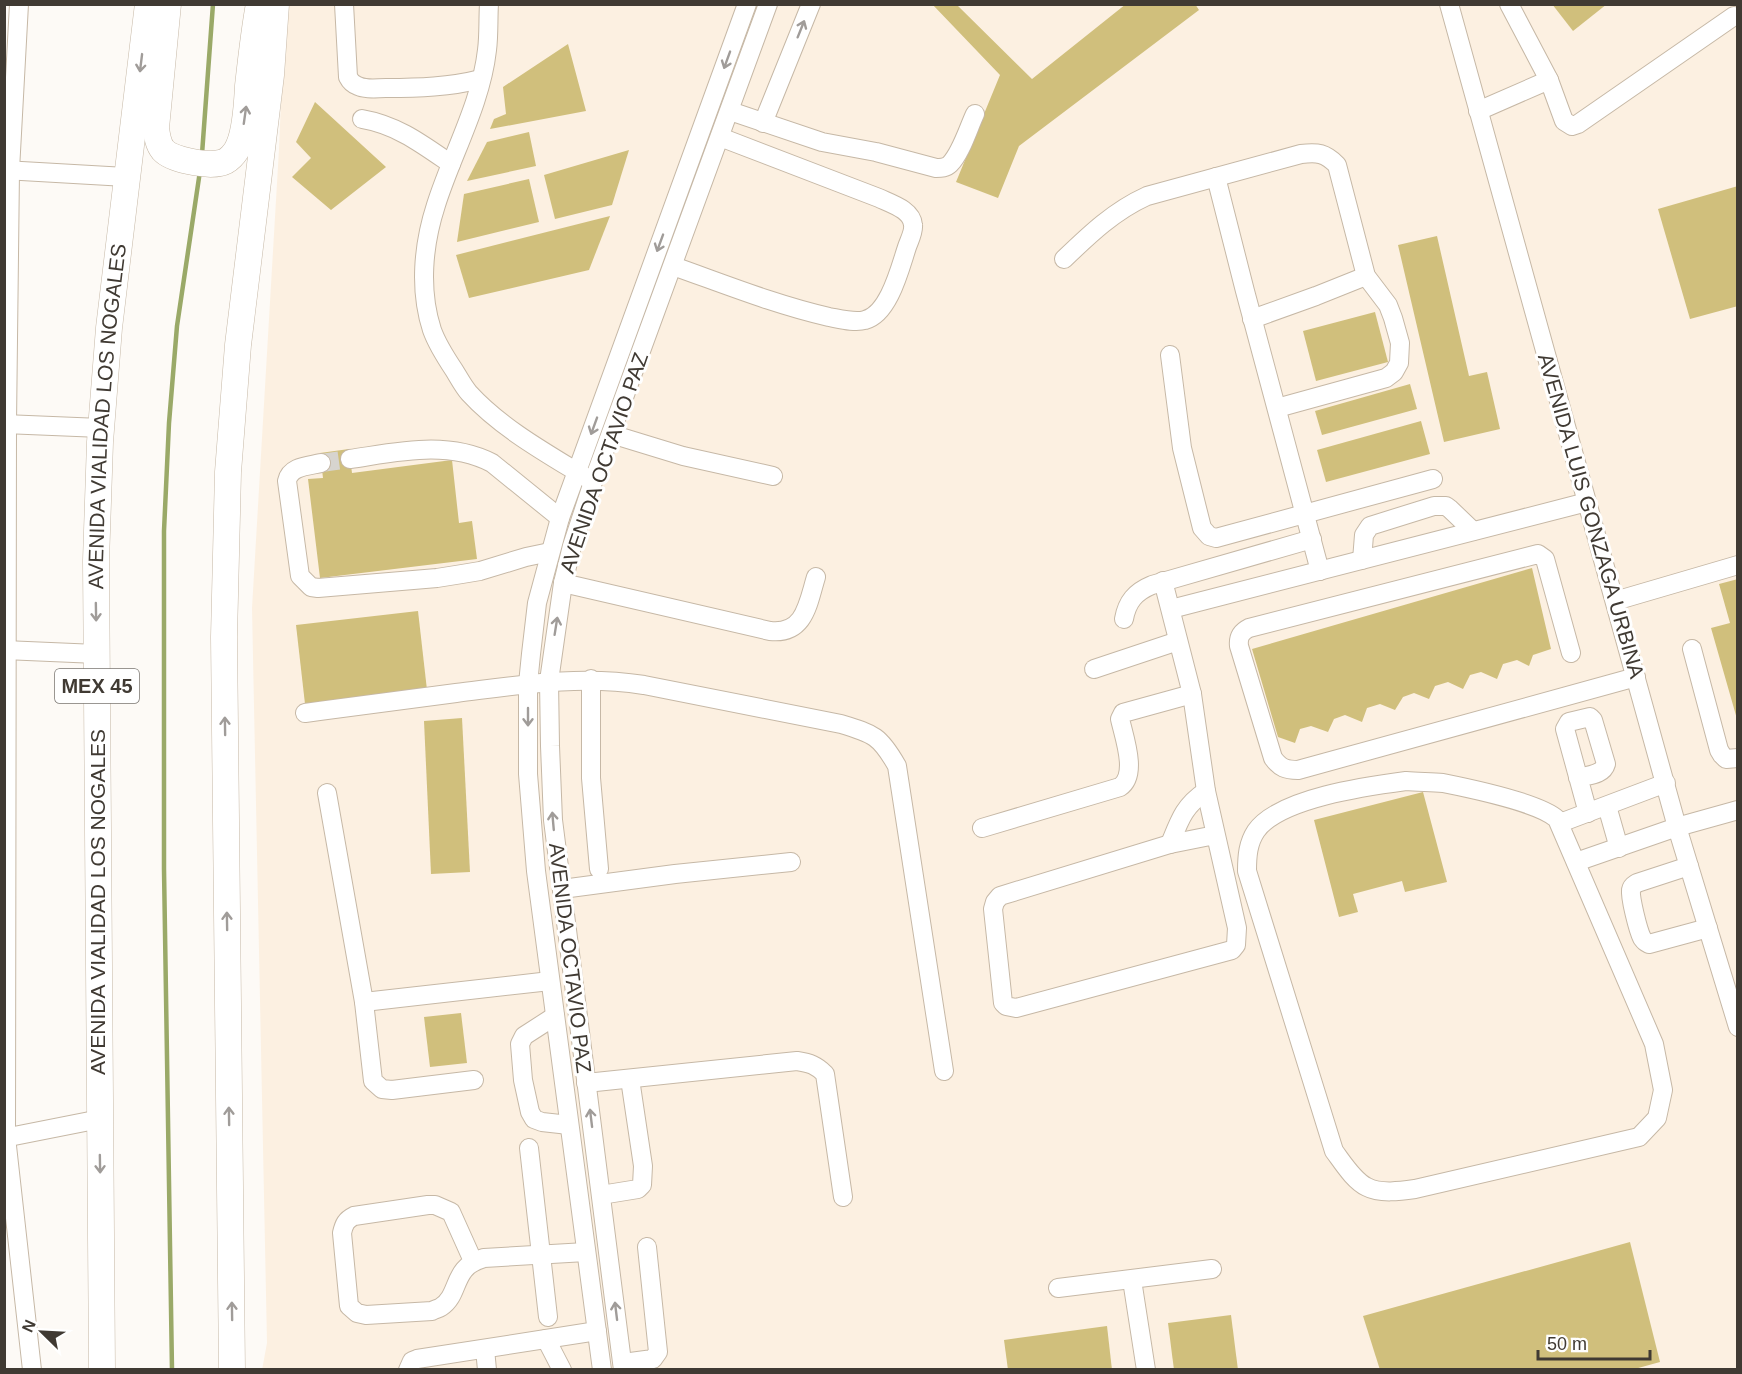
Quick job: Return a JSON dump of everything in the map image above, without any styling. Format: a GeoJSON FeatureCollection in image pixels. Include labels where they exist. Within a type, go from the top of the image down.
{"type":"FeatureCollection","features":[{"type":"Feature","properties":{"kind":"highway","name":"AVENIDA VIALIDAD LOS NOGALES"},"geometry":{"type":"LineString","coordinates":[[102,1370],[96,561],[100,429],[126,177],[148,4]]}},
{"type":"Feature","properties":{"kind":"highway"},"geometry":{"type":"LineString","coordinates":[[168,4],[156,128],[161,148],[168,155],[186,160],[219,163],[229,159],[240,145],[260,4]]}},
{"type":"Feature","properties":{"kind":"highway"},"geometry":{"type":"LineString","coordinates":[[232,1370],[224,637],[228,472],[238,345],[271,75],[276,4]]}},
{"type":"Feature","properties":{"kind":"street"},"geometry":{"type":"LineString","coordinates":[[19,4],[7,170],[5,1137],[32,1370]]}},
{"type":"Feature","properties":{"kind":"street"},"geometry":{"type":"LineString","coordinates":[[344,4],[348,77],[359,87],[417,88],[481,79]]}},
{"type":"Feature","properties":{"kind":"street"},"geometry":{"type":"LineString","coordinates":[[489,4],[487,50],[481,79],[436,205],[425,246],[424,288],[432,330],[446,358],[468,392],[493,415],[528,441],[593,482]]}},
{"type":"Feature","properties":{"kind":"street","name":"AVENIDA OCTAVIO PAZ"},"geometry":{"type":"LineString","coordinates":[[602,1370],[534,850],[528,774],[528,684],[537,603],[549,552],[747,4]]}},
{"type":"Feature","properties":{"kind":"street","name":"AVENIDA OCTAVIO PAZ"},"geometry":{"type":"LineString","coordinates":[[623,1366],[553,820],[549,681],[563,583],[572,546],[593,482],[768,4]]}},
{"type":"Feature","properties":{"kind":"street"},"geometry":{"type":"LineString","coordinates":[[763,123],[811,4]]}},
{"type":"Feature","properties":{"kind":"street","name":"AVENIDA LUIS GONZAGA URBINA"},"geometry":{"type":"LineString","coordinates":[[1449,4],[1677,827],[1737,1027]]}},
{"type":"Feature","properties":{"kind":"street"},"geometry":{"type":"LineString","coordinates":[[1509,4],[1549,80],[1564,121],[1572,126],[1734,16]]}},
{"type":"Feature","properties":{"kind":"street"},"geometry":{"type":"LineString","coordinates":[[1478,111],[1549,80]]}},
{"type":"Feature","properties":{"kind":"street"},"geometry":{"type":"LineString","coordinates":[[730,111],[822,142],[941,168],[949,165],[956,155],[975,114]]}},
{"type":"Feature","properties":{"kind":"street"},"geometry":{"type":"LineString","coordinates":[[362,119],[392,127],[413,137],[451,164]]}},
{"type":"Feature","properties":{"kind":"street"},"geometry":{"type":"LineString","coordinates":[[672,266],[761,298],[843,320],[864,321],[876,315],[886,302],[897,278],[914,227],[910,217],[902,209],[720,137]]}},
{"type":"Feature","properties":{"kind":"street"},"geometry":{"type":"LineString","coordinates":[[1064,259],[1115,214],[1147,196],[1301,154],[1312,153],[1329,157],[1337,165],[1366,276],[1388,305],[1394,318],[1400,343],[1399,363],[1394,372],[1386,378],[1277,408]]}},
{"type":"Feature","properties":{"kind":"street"},"geometry":{"type":"LineString","coordinates":[[7,170],[126,177]]}},
{"type":"Feature","properties":{"kind":"street"},"geometry":{"type":"LineString","coordinates":[[1216,177],[1320,571]]}},
{"type":"Feature","properties":{"kind":"street"},"geometry":{"type":"LineString","coordinates":[[1252,319],[1366,276]]}},
{"type":"Feature","properties":{"kind":"street"},"geometry":{"type":"LineString","coordinates":[[1170,355],[1182,448],[1204,533],[1216,538],[1433,479]]}},
{"type":"Feature","properties":{"kind":"street"},"geometry":{"type":"LineString","coordinates":[[6,424],[100,429]]}},
{"type":"Feature","properties":{"kind":"street"},"geometry":{"type":"LineString","coordinates":[[611,434],[683,456],[773,476]]}},
{"type":"Feature","properties":{"kind":"street"},"geometry":{"type":"LineString","coordinates":[[350,459],[427,449],[460,451],[492,463],[560,518]]}},
{"type":"Feature","properties":{"kind":"street"},"geometry":{"type":"LineString","coordinates":[[321,463],[291,472],[288,475],[286,488],[300,576],[311,587],[437,578],[480,571],[526,556],[549,552]]}},
{"type":"Feature","properties":{"kind":"street"},"geometry":{"type":"LineString","coordinates":[[1171,609],[1587,502]]}},
{"type":"Feature","properties":{"kind":"street"},"geometry":{"type":"LineString","coordinates":[[1362,560],[1364,535],[1370,526],[1434,506],[1441,505],[1450,509],[1473,531]]}},
{"type":"Feature","properties":{"kind":"street"},"geometry":{"type":"LineString","coordinates":[[1124,619],[1126,607],[1142,589],[1312,539]]}},
{"type":"Feature","properties":{"kind":"street"},"geometry":{"type":"LineString","coordinates":[[1571,652],[1545,559],[1538,554],[1249,628],[1243,631],[1239,640],[1273,758],[1278,765],[1287,770],[1298,770],[1393,745],[1636,677]]}},
{"type":"Feature","properties":{"kind":"street"},"geometry":{"type":"LineString","coordinates":[[1615,601],[1737,565]]}},
{"type":"Feature","properties":{"kind":"street"},"geometry":{"type":"LineString","coordinates":[[563,583],[782,633],[791,630],[799,622],[816,577]]}},
{"type":"Feature","properties":{"kind":"street"},"geometry":{"type":"LineString","coordinates":[[1163,581],[1192,694],[1206,791],[1237,928],[1236,945],[1232,950],[1016,1008],[1006,1006],[993,909],[1000,896],[1170,844],[1215,834]]}},
{"type":"Feature","properties":{"kind":"street"},"geometry":{"type":"LineString","coordinates":[[1094,669],[1178,641]]}},
{"type":"Feature","properties":{"kind":"street"},"geometry":{"type":"LineString","coordinates":[[1692,649],[1719,750],[1726,759],[1737,758]]}},
{"type":"Feature","properties":{"kind":"street"},"geometry":{"type":"LineString","coordinates":[[6,650],[97,654]]}},
{"type":"Feature","properties":{"kind":"street"},"geometry":{"type":"LineString","coordinates":[[304,713],[549,681],[591,680],[644,685],[842,724],[871,734],[887,748],[897,766],[944,1071]]}},
{"type":"Feature","properties":{"kind":"street"},"geometry":{"type":"LineString","coordinates":[[591,680],[591,778],[599,869]]}},
{"type":"Feature","properties":{"kind":"street"},"geometry":{"type":"LineString","coordinates":[[982,828],[1120,788],[1129,770],[1120,719],[1123,713],[1192,694]]}},
{"type":"Feature","properties":{"kind":"street"},"geometry":{"type":"LineString","coordinates":[[1578,778],[1588,813]]}},
{"type":"Feature","properties":{"kind":"street"},"geometry":{"type":"LineString","coordinates":[[1406,781],[1442,783],[1526,804],[1548,812],[1560,823],[1654,1044],[1662,1090],[1657,1118],[1639,1137],[1415,1189],[1391,1192],[1367,1188],[1348,1171],[1334,1151],[1247,871],[1250,841],[1258,828],[1273,816],[1303,802],[1353,789],[1406,781]]}},
{"type":"Feature","properties":{"kind":"street"},"geometry":{"type":"LineString","coordinates":[[1560,823],[1666,783]]}},
{"type":"Feature","properties":{"kind":"street"},"geometry":{"type":"LineString","coordinates":[[1170,844],[1186,808],[1206,791]]}},
{"type":"Feature","properties":{"kind":"street"},"geometry":{"type":"LineString","coordinates":[[327,793],[364,1002],[373,1081],[382,1089],[392,1090],[474,1080]]}},
{"type":"Feature","properties":{"kind":"street"},"geometry":{"type":"LineString","coordinates":[[1607,806],[1619,848]]}},
{"type":"Feature","properties":{"kind":"street"},"geometry":{"type":"LineString","coordinates":[[1576,862],[1677,827],[1737,810]]}},
{"type":"Feature","properties":{"kind":"street"},"geometry":{"type":"LineString","coordinates":[[562,889],[791,862]]}},
{"type":"Feature","properties":{"kind":"street"},"geometry":{"type":"LineString","coordinates":[[1689,866],[1633,885],[1631,894],[1642,939],[1649,944],[1708,928]]}},
{"type":"Feature","properties":{"kind":"street"},"geometry":{"type":"LineString","coordinates":[[364,1002],[550,981]]}},
{"type":"Feature","properties":{"kind":"street"},"geometry":{"type":"LineString","coordinates":[[555,1016],[524,1036],[520,1044],[523,1080],[530,1112],[534,1119],[569,1125]]}},
{"type":"Feature","properties":{"kind":"street"},"geometry":{"type":"LineString","coordinates":[[586,1083],[797,1061],[811,1063],[825,1074],[843,1197]]}},
{"type":"Feature","properties":{"kind":"street"},"geometry":{"type":"LineString","coordinates":[[601,1195],[638,1190],[642,1185],[643,1166],[630,1078]]}},
{"type":"Feature","properties":{"kind":"street"},"geometry":{"type":"LineString","coordinates":[[5,1137],[99,1119]]}},
{"type":"Feature","properties":{"kind":"street"},"geometry":{"type":"LineString","coordinates":[[529,1148],[548,1317]]}},
{"type":"Feature","properties":{"kind":"street"},"geometry":{"type":"LineString","coordinates":[[473,1261],[451,1212],[435,1205],[354,1216],[347,1220],[342,1233],[349,1306],[357,1314],[366,1315],[432,1311],[441,1307],[449,1298],[466,1267],[473,1261],[484,1258],[586,1251]]}},
{"type":"Feature","properties":{"kind":"street"},"geometry":{"type":"LineString","coordinates":[[623,1366],[653,1359],[658,1352],[647,1247]]}},
{"type":"Feature","properties":{"kind":"street"},"geometry":{"type":"LineString","coordinates":[[1058,1288],[1212,1269]]}},
{"type":"Feature","properties":{"kind":"street"},"geometry":{"type":"LineString","coordinates":[[1132,1280],[1146,1370]]}},
{"type":"Feature","properties":{"kind":"street"},"geometry":{"type":"LineString","coordinates":[[408,1370],[412,1361],[417,1359],[597,1331]]}},
{"type":"Feature","properties":{"kind":"street"},"geometry":{"type":"LineString","coordinates":[[546,1339],[562,1370]]}},
{"type":"Feature","properties":{"kind":"street"},"geometry":{"type":"LineString","coordinates":[[485,1349],[487,1370]]}},
{"type":"Feature","properties":{"kind":"shaded area"},"geometry":{"type":"Polygon","coordinates":[[[285,5],[1737,5],[1737,1369],[262,1370],[267,1343],[252,608],[279,149],[285,5]]]}},
{"type":"Feature","properties":{"kind":"building"},"geometry":{"type":"Polygon","coordinates":[[[932,4],[956,4],[1032,79],[1126,4],[1195,4],[1199,10],[1019,146],[998,198],[956,182],[1000,75],[932,4]]]}},
{"type":"Feature","properties":{"kind":"building"},"geometry":{"type":"Polygon","coordinates":[[[1552,4],[1607,4],[1573,31],[1552,4]]]}},
{"type":"Feature","properties":{"kind":"building"},"geometry":{"type":"Polygon","coordinates":[[[568,44],[586,111],[490,129],[494,119],[506,114],[503,87],[568,44]]]}},
{"type":"Feature","properties":{"kind":"building"},"geometry":{"type":"Polygon","coordinates":[[[315,102],[386,167],[331,210],[292,177],[311,158],[296,142],[315,102]]]}},
{"type":"Feature","properties":{"kind":"building"},"geometry":{"type":"Polygon","coordinates":[[[529,132],[536,166],[467,181],[487,142],[529,132]]]}},
{"type":"Feature","properties":{"kind":"building"},"geometry":{"type":"Polygon","coordinates":[[[629,150],[612,205],[555,219],[544,175],[629,150]]]}},
{"type":"Feature","properties":{"kind":"building"},"geometry":{"type":"Polygon","coordinates":[[[529,179],[539,222],[457,242],[464,194],[529,179]]]}},
{"type":"Feature","properties":{"kind":"building"},"geometry":{"type":"Polygon","coordinates":[[[1738,186],[1738,306],[1690,319],[1658,209],[1738,186]]]}},
{"type":"Feature","properties":{"kind":"building"},"geometry":{"type":"Polygon","coordinates":[[[610,216],[589,270],[469,298],[456,255],[610,216]]]}},
{"type":"Feature","properties":{"kind":"building"},"geometry":{"type":"Polygon","coordinates":[[[1437,236],[1469,376],[1487,372],[1500,429],[1444,442],[1398,245],[1437,236]]]}},
{"type":"Feature","properties":{"kind":"building"},"geometry":{"type":"Polygon","coordinates":[[[1375,312],[1388,362],[1316,381],[1303,331],[1375,312]]]}},
{"type":"Feature","properties":{"kind":"building"},"geometry":{"type":"Polygon","coordinates":[[[1410,384],[1417,409],[1322,435],[1315,411],[1410,384]]]}},
{"type":"Feature","properties":{"kind":"building"},"geometry":{"type":"Polygon","coordinates":[[[1421,421],[1430,454],[1326,482],[1317,450],[1421,421]]]}},
{"type":"Feature","properties":{"kind":"building"},"geometry":{"type":"Polygon","coordinates":[[[349,449],[352,473],[452,460],[459,523],[472,521],[477,559],[320,578],[308,479],[323,478],[320,453],[349,449]]]}},
{"type":"Feature","properties":{"kind":"building"},"geometry":{"type":"Polygon","coordinates":[[[1532,568],[1551,649],[1533,655],[1529,666],[1517,660],[1503,664],[1497,679],[1481,672],[1470,675],[1463,689],[1448,682],[1435,686],[1429,699],[1414,693],[1403,697],[1395,710],[1380,704],[1367,708],[1362,722],[1345,715],[1334,719],[1328,732],[1311,726],[1300,729],[1295,743],[1278,737],[1252,649],[1532,568]]]}},
{"type":"Feature","properties":{"kind":"building"},"geometry":{"type":"Polygon","coordinates":[[[1738,579],[1737,719],[1711,628],[1730,623],[1719,584],[1738,579]]]}},
{"type":"Feature","properties":{"kind":"building"},"geometry":{"type":"Polygon","coordinates":[[[418,611],[427,690],[305,704],[296,625],[418,611]]]}},
{"type":"Feature","properties":{"kind":"building"},"geometry":{"type":"Polygon","coordinates":[[[462,718],[470,872],[431,874],[424,721],[462,718]]]}},
{"type":"Feature","properties":{"kind":"building"},"geometry":{"type":"Polygon","coordinates":[[[1423,792],[1447,882],[1405,892],[1402,881],[1353,894],[1358,912],[1339,917],[1314,820],[1423,792]]]}},
{"type":"Feature","properties":{"kind":"building"},"geometry":{"type":"Polygon","coordinates":[[[461,1013],[467,1063],[430,1067],[424,1017],[461,1013]]]}},
{"type":"Feature","properties":{"kind":"building"},"geometry":{"type":"Polygon","coordinates":[[[1630,1242],[1660,1362],[1631,1370],[1380,1370],[1363,1316],[1630,1242]]]}},
{"type":"Feature","properties":{"kind":"building"},"geometry":{"type":"Polygon","coordinates":[[[1231,1315],[1238,1370],[1174,1370],[1168,1323],[1231,1315]]]}},
{"type":"Feature","properties":{"kind":"building"},"geometry":{"type":"Polygon","coordinates":[[[1107,1326],[1112,1370],[1008,1370],[1004,1340],[1107,1326]]]}},
{"type":"Feature","properties":{"kind":"waterway"},"geometry":{"type":"LineString","coordinates":[[202,154],[213,4]]}},
{"type":"Feature","properties":{"kind":"waterway"},"geometry":{"type":"LineString","coordinates":[[172,1370],[164,869],[164,531],[169,423],[177,326],[200,171]]}},
{"type":"Feature","properties":{"kind":"tunnel"},"geometry":{"type":"LineString","coordinates":[[321,463],[350,459]]}}]}
